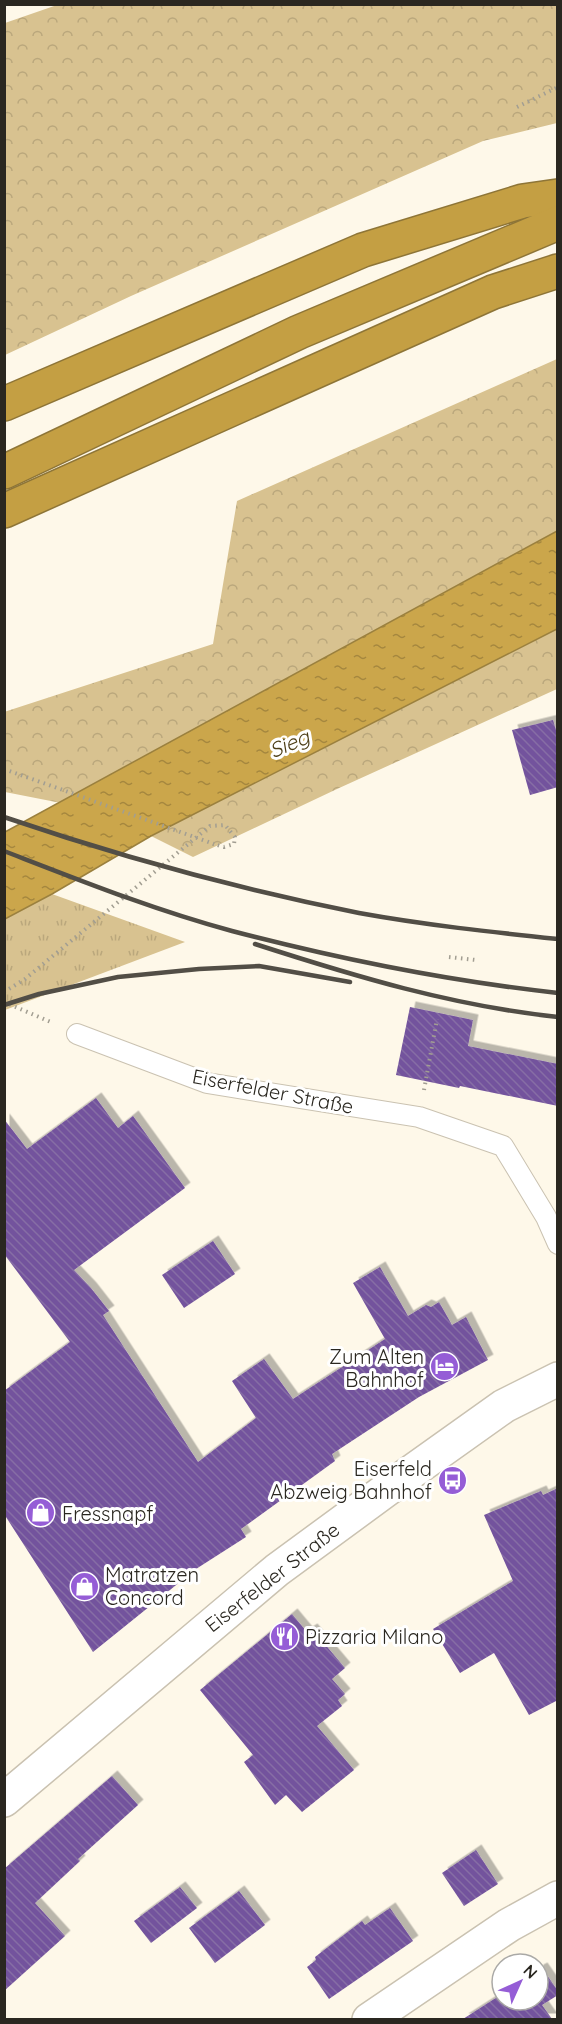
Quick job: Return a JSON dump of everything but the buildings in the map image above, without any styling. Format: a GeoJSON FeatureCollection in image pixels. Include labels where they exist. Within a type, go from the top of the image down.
{"type":"FeatureCollection","features":[{"type":"Feature","properties":{"kind":"highway"},"geometry":{"type":"LineString","coordinates":[[4,404],[363,250],[523,201],[558,196]]}},
{"type":"Feature","properties":{"kind":"highway"},"geometry":{"type":"LineString","coordinates":[[4,472],[299,332],[558,224]]}},
{"type":"Feature","properties":{"kind":"highway"},"geometry":{"type":"LineString","coordinates":[[4,511],[494,292],[558,271]]}},
{"type":"Feature","properties":{"kind":"highway"},"geometry":{"type":"LineString","coordinates":[[4,506],[48,490]]}},
{"type":"Feature","properties":{"kind":"main road","name":"Eiserfelder Straße"},"geometry":{"type":"LineString","coordinates":[[4,1800],[277,1570],[504,1406],[558,1379]]}},
{"type":"Feature","properties":{"kind":"main road"},"geometry":{"type":"LineString","coordinates":[[369,2019],[509,1925],[558,1898]]}},
{"type":"Feature","properties":{"kind":"lane","name":"Eiserfelder Straße"},"geometry":{"type":"LineString","coordinates":[[77,1034],[207,1083],[419,1118],[503,1146],[552,1215],[558,1244]]}},
{"type":"Feature","properties":{"kind":"path"},"geometry":{"type":"LineString","coordinates":[[517,107],[558,87]]}},
{"type":"Feature","properties":{"kind":"path"},"geometry":{"type":"LineString","coordinates":[[4,769],[214,844],[224,847],[234,844],[235,837],[225,825],[210,826],[26,979],[4,992]]}},
{"type":"Feature","properties":{"kind":"path"},"geometry":{"type":"LineString","coordinates":[[448,957],[476,960]]}},
{"type":"Feature","properties":{"kind":"path"},"geometry":{"type":"LineString","coordinates":[[4,1002],[77,1034]]}},
{"type":"Feature","properties":{"kind":"path"},"geometry":{"type":"LineString","coordinates":[[419,1118],[437,1019]]}},
{"type":"Feature","properties":{"kind":"green space"},"geometry":{"type":"Polygon","coordinates":[[[57,5],[557,5],[557,123],[483,141],[131,296],[5,355],[5,23],[57,5]]]}},
{"type":"Feature","properties":{"kind":"green space"},"geometry":{"type":"Polygon","coordinates":[[[557,359],[557,531],[61,803],[5,792],[4,712],[213,644],[237,501],[557,359]]]}},
{"type":"Feature","properties":{"kind":"green space"},"geometry":{"type":"Polygon","coordinates":[[[557,629],[557,689],[193,857],[151,836],[557,629]]]}},
{"type":"Feature","properties":{"kind":"green space"},"geometry":{"type":"Polygon","coordinates":[[[52,894],[185,942],[5,1010],[5,919],[52,894]]]}},
{"type":"Feature","properties":{"kind":"water","name":"Sieg"},"geometry":{"type":"Polygon","coordinates":[[[557,531],[557,629],[151,836],[5,919],[5,832],[557,531]]]}},
{"type":"Feature","properties":{"kind":"railway"},"geometry":{"type":"LineString","coordinates":[[4,817],[92,846],[180,871],[314,904],[409,921],[558,939]]}},
{"type":"Feature","properties":{"kind":"railway"},"geometry":{"type":"LineString","coordinates":[[4,851],[145,904],[232,931],[394,968],[558,993]]}},
{"type":"Feature","properties":{"kind":"railway"},"geometry":{"type":"LineString","coordinates":[[255,944],[442,998],[558,1017]]}},
{"type":"Feature","properties":{"kind":"railway"},"geometry":{"type":"LineString","coordinates":[[4,1005],[39,994],[118,977],[199,969],[259,966],[350,982]]}},
{"type":"Feature","properties":{"kind":"place","name":"Zum Alten Bahnhof"},"geometry":{"type":"Point","coordinates":[445,1367]}},
{"type":"Feature","properties":{"kind":"place","name":"Eiserfeld Abzweig Bahnhof"},"geometry":{"type":"Point","coordinates":[453,1480]}},
{"type":"Feature","properties":{"kind":"place","name":"Fressnapf"},"geometry":{"type":"Point","coordinates":[41,1513]}},
{"type":"Feature","properties":{"kind":"place","name":"Matratzen Concord"},"geometry":{"type":"Point","coordinates":[84,1586]}},
{"type":"Feature","properties":{"kind":"place","name":"Pizzaria Milano"},"geometry":{"type":"Point","coordinates":[284,1636]}}]}
